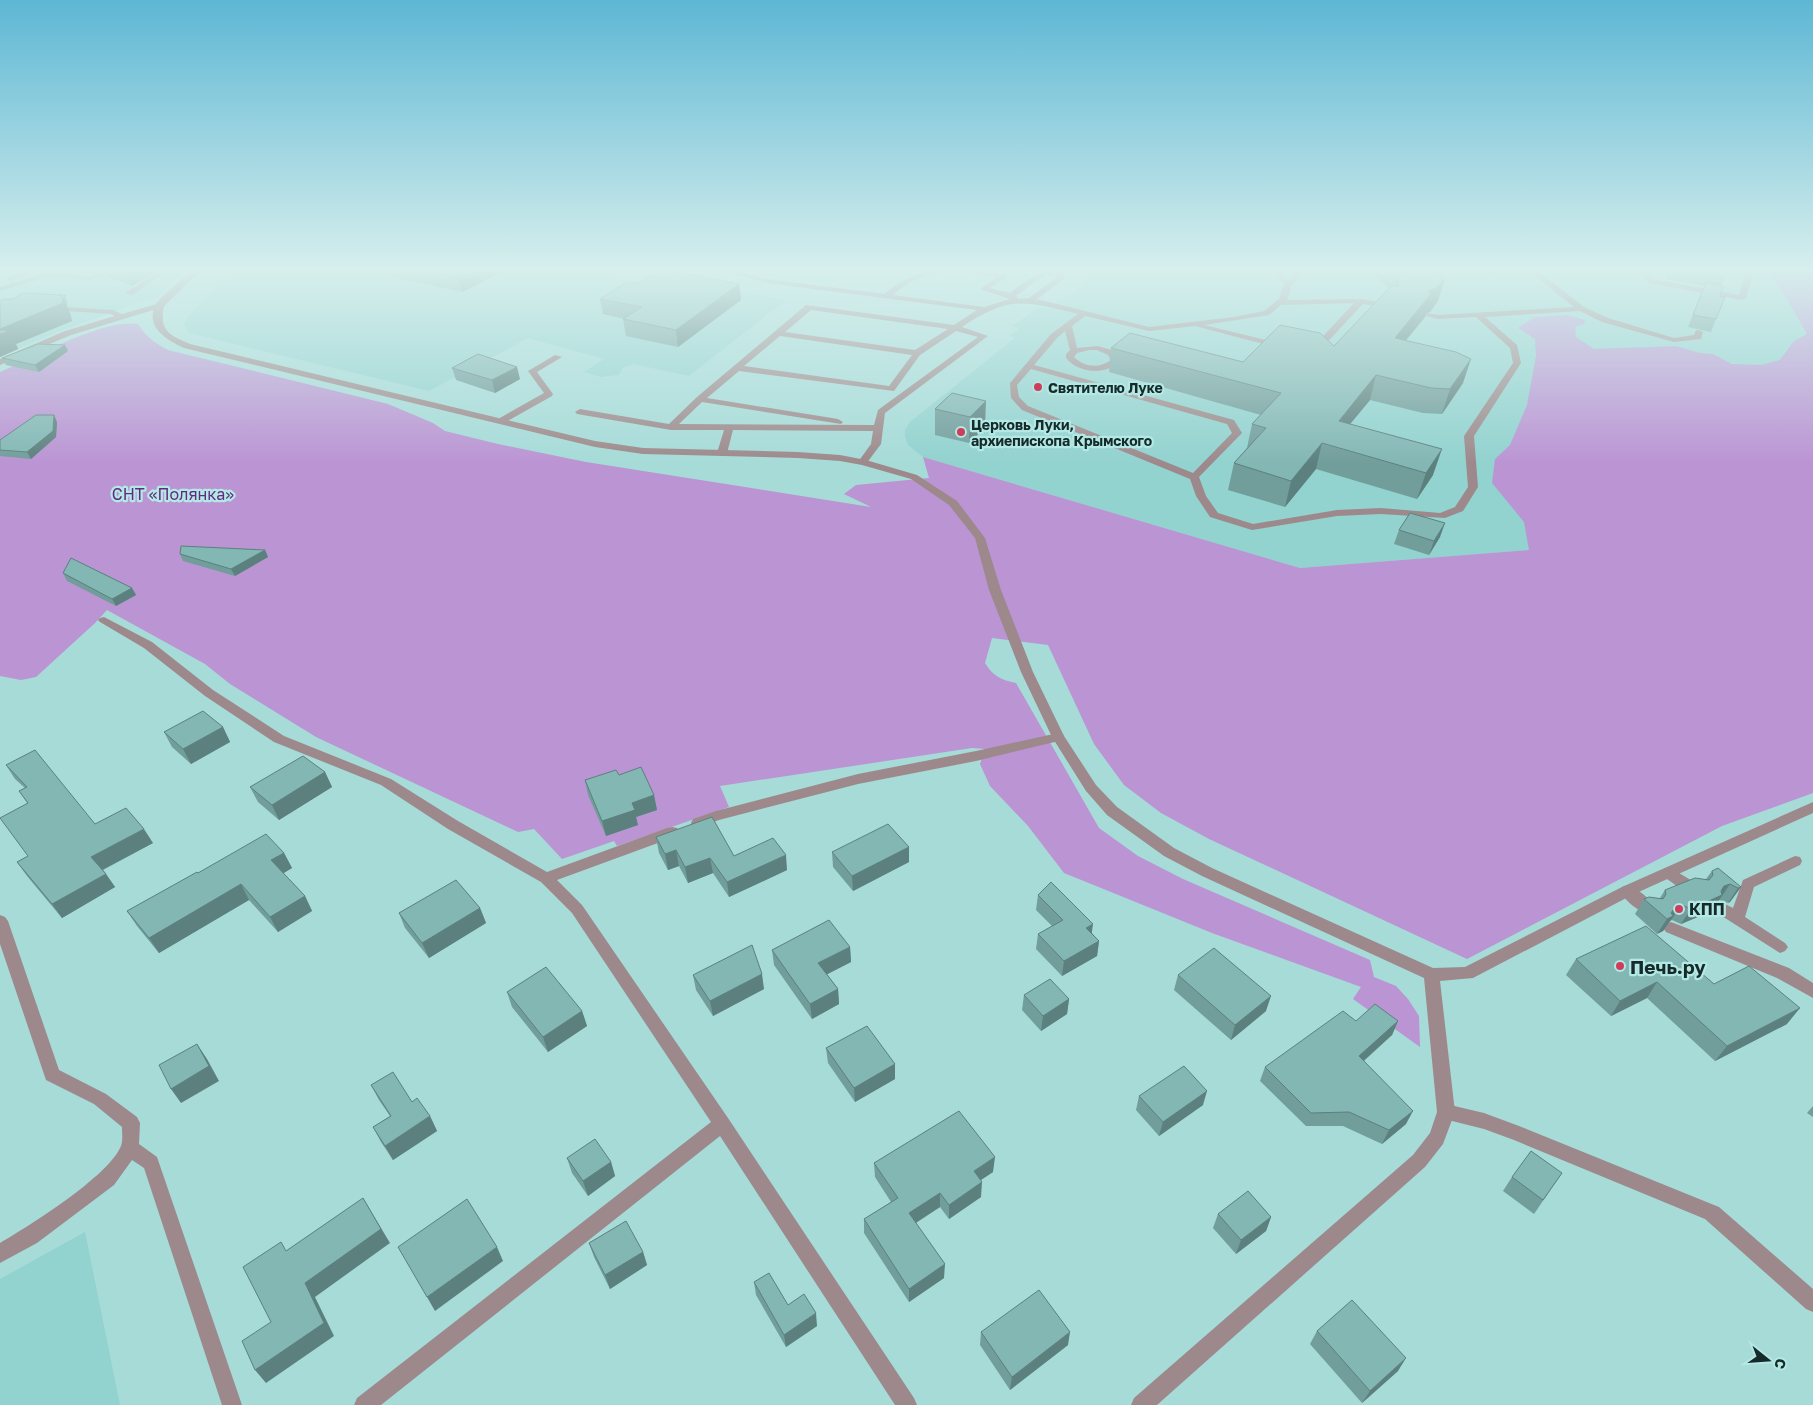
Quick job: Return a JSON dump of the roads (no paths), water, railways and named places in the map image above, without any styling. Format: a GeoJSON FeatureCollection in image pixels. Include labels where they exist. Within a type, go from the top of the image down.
{"type":"FeatureCollection","features":[{"type":"Feature","properties":{"kind":"street"},"geometry":{"type":"LineString","coordinates":[[0,362],[69,333]]}},
{"type":"Feature","properties":{"kind":"street"},"geometry":{"type":"LineString","coordinates":[[163,333],[168,338],[187,346],[595,444],[644,451],[798,455],[863,462],[914,477],[953,503],[980,538],[1002,607],[1027,672],[1058,737],[1091,788],[1112,810],[1169,852],[1207,872],[1430,974],[1467,973],[1627,891],[1813,807]]}},
{"type":"Feature","properties":{"kind":"street"},"geometry":{"type":"LineString","coordinates":[[671,427],[700,399],[778,333],[917,353]]}},
{"type":"Feature","properties":{"kind":"street"},"geometry":{"type":"LineString","coordinates":[[863,462],[876,444],[881,412],[891,389],[917,353],[949,333]]}},
{"type":"Feature","properties":{"kind":"street"},"geometry":{"type":"LineString","coordinates":[[881,412],[984,336],[972,333]]}},
{"type":"Feature","properties":{"kind":"street"},"geometry":{"type":"LineString","coordinates":[[1058,333],[1013,385],[1015,398],[1025,408],[1194,477],[1201,496],[1214,515],[1252,527],[1337,513],[1381,511],[1441,516],[1459,509],[1473,486],[1470,436],[1517,363],[1514,347],[1498,333]]}},
{"type":"Feature","properties":{"kind":"street"},"geometry":{"type":"LineString","coordinates":[[1070,333],[1074,351]]}},
{"type":"Feature","properties":{"kind":"street"},"geometry":{"type":"LineString","coordinates":[[1226,333],[1284,347]]}},
{"type":"Feature","properties":{"kind":"street"},"geometry":{"type":"LineString","coordinates":[[1302,351],[1311,354],[1331,333]]}},
{"type":"Feature","properties":{"kind":"street"},"geometry":{"type":"LineString","coordinates":[[1648,333],[1674,340],[1698,337],[1699,333]]}},
{"type":"Feature","properties":{"kind":"street"},"geometry":{"type":"LineString","coordinates":[[1071,338],[1089,348]]}},
{"type":"Feature","properties":{"kind":"street"},"geometry":{"type":"LineString","coordinates":[[1089,348],[1098,348],[1112,353],[1116,361],[1106,367],[1088,367],[1074,362],[1070,358],[1070,354],[1074,351],[1089,348]]}},
{"type":"Feature","properties":{"kind":"street"},"geometry":{"type":"LineString","coordinates":[[501,422],[549,394],[532,371],[558,357]]}},
{"type":"Feature","properties":{"kind":"street"},"geometry":{"type":"LineString","coordinates":[[1028,366],[1231,422],[1237,434],[1194,477]]}},
{"type":"Feature","properties":{"kind":"street"},"geometry":{"type":"LineString","coordinates":[[736,368],[891,389]]}},
{"type":"Feature","properties":{"kind":"street"},"geometry":{"type":"LineString","coordinates":[[700,399],[878,428]]}},
{"type":"Feature","properties":{"kind":"street"},"geometry":{"type":"LineString","coordinates":[[580,412],[671,427],[878,428]]}},
{"type":"Feature","properties":{"kind":"street"},"geometry":{"type":"LineString","coordinates":[[722,453],[729,428]]}},
{"type":"Feature","properties":{"kind":"street"},"geometry":{"type":"LineString","coordinates":[[104,620],[148,645],[210,693],[279,739],[386,782],[452,825],[546,878],[577,909],[722,1124],[907,1405]]}},
{"type":"Feature","properties":{"kind":"street"},"geometry":{"type":"LineString","coordinates":[[546,878],[716,816],[858,779],[976,756],[1058,737]]}},
{"type":"Feature","properties":{"kind":"street"},"geometry":{"type":"LineString","coordinates":[[1737,919],[1748,884],[1795,861]]}},
{"type":"Feature","properties":{"kind":"street"},"geometry":{"type":"LineString","coordinates":[[1669,873],[1694,889]]}},
{"type":"Feature","properties":{"kind":"street"},"geometry":{"type":"LineString","coordinates":[[1627,891],[1648,908]]}},
{"type":"Feature","properties":{"kind":"street"},"geometry":{"type":"LineString","coordinates":[[1719,907],[1780,947]]}},
{"type":"Feature","properties":{"kind":"street"},"geometry":{"type":"LineString","coordinates":[[0,921],[52,1075],[100,1099],[131,1123],[130,1148],[108,1179],[30,1236],[0,1253]]}},
{"type":"Feature","properties":{"kind":"street"},"geometry":{"type":"LineString","coordinates":[[1671,928],[1782,973],[1813,991]]}},
{"type":"Feature","properties":{"kind":"street"},"geometry":{"type":"LineString","coordinates":[[1141,1405],[1419,1161],[1437,1138],[1446,1112],[1435,995],[1430,974]]}},
{"type":"Feature","properties":{"kind":"street"},"geometry":{"type":"LineString","coordinates":[[1446,1112],[1484,1121],[1519,1134],[1712,1213],[1813,1302]]}},
{"type":"Feature","properties":{"kind":"street"},"geometry":{"type":"LineString","coordinates":[[364,1405],[722,1124]]}},
{"type":"Feature","properties":{"kind":"street"},"geometry":{"type":"LineString","coordinates":[[130,1148],[151,1163],[232,1405]]}},
{"type":"Feature","properties":{"kind":"place","name":"Святителю Луке"},"geometry":{"type":"Point","coordinates":[1038,387]}},
{"type":"Feature","properties":{"kind":"place","name":"Церковь Луки, архиепископа Крымского"},"geometry":{"type":"Point","coordinates":[961,432]}},
{"type":"Feature","properties":{"kind":"place","name":"КПП"},"geometry":{"type":"Point","coordinates":[1679,909]}},
{"type":"Feature","properties":{"kind":"place","name":"Печь.ру"},"geometry":{"type":"Point","coordinates":[1620,966]}},
{"type":"Feature","properties":{"kind":"park label","name":"СНТ «Полянка»"},"geometry":{"type":"Point","coordinates":[173,494]}}]}
